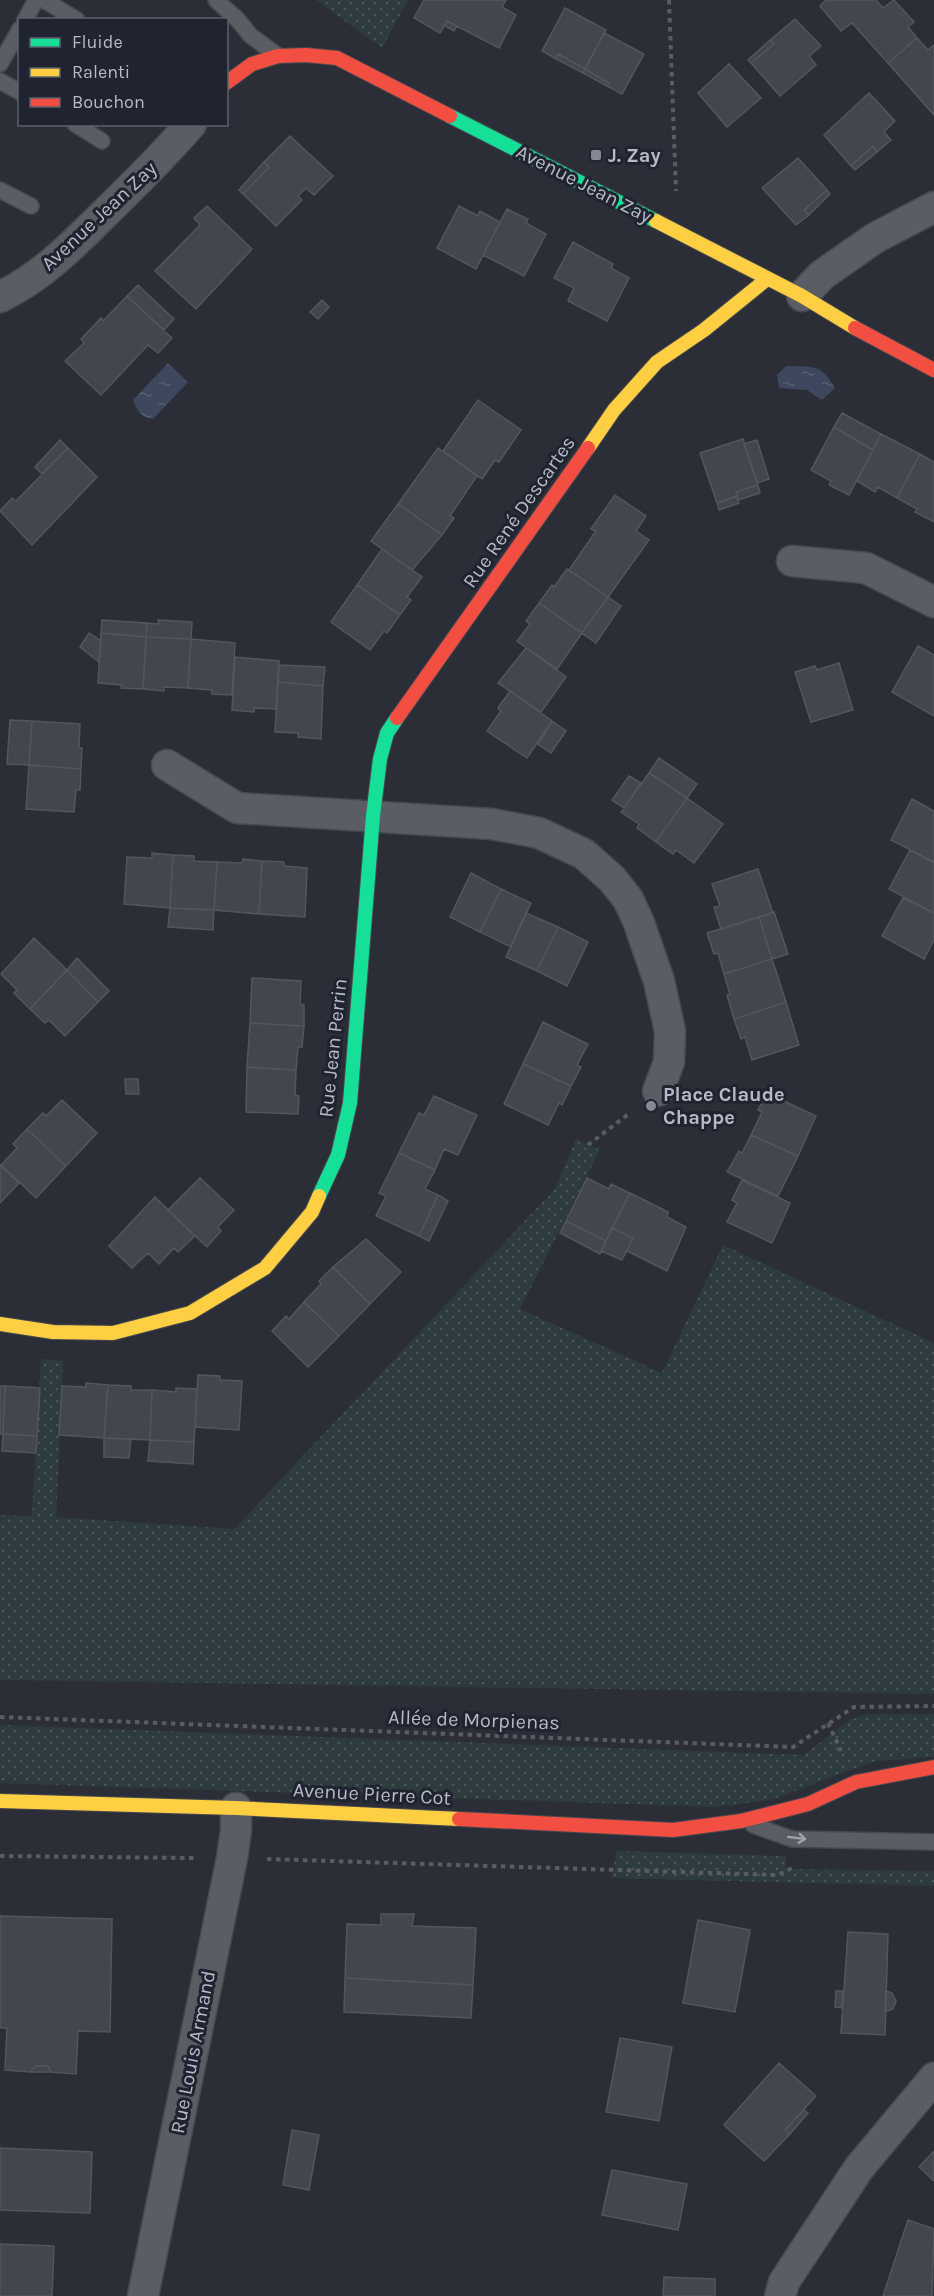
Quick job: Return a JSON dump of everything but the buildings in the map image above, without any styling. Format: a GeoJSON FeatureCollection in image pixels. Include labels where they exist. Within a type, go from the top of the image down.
{"type":"FeatureCollection","features":[{"type":"Feature","properties":{"kind":"street","name":"Avenue Jean Zay"},"geometry":{"type":"LineString","coordinates":[[228,82],[255,62],[277,55],[303,53],[337,58],[802,296],[878,342],[934,370]]}},
{"type":"Feature","properties":{"kind":"street","name":"Avenue Jean Zay"},"geometry":{"type":"LineString","coordinates":[[0,297],[11,292],[63,254],[163,157],[189,126]]}},
{"type":"Feature","properties":{"kind":"street"},"geometry":{"type":"LineString","coordinates":[[802,296],[822,276],[876,238],[934,207]]}},
{"type":"Feature","properties":{"kind":"street","name":"Rue René Descartes"},"geometry":{"type":"LineString","coordinates":[[374,816],[380,759],[387,733],[614,410],[657,362],[704,330],[767,279]]}},
{"type":"Feature","properties":{"kind":"street"},"geometry":{"type":"LineString","coordinates":[[792,561],[866,568],[934,602]]}},
{"type":"Feature","properties":{"kind":"street"},"geometry":{"type":"LineString","coordinates":[[166,765],[237,808],[492,824],[539,833],[584,854],[612,879],[628,899],[639,922],[663,994],[670,1031],[669,1062],[658,1091]]}},
{"type":"Feature","properties":{"kind":"street","name":"Rue Jean Perrin"},"geometry":{"type":"LineString","coordinates":[[0,1324],[53,1332],[113,1333],[190,1313],[265,1268],[312,1212],[338,1155],[350,1103],[374,816]]}},
{"type":"Feature","properties":{"kind":"street","name":"Avenue Pierre Cot"},"geometry":{"type":"LineString","coordinates":[[0,1801],[236,1808],[673,1830],[741,1821],[808,1804],[856,1782],[934,1767]]}},
{"type":"Feature","properties":{"kind":"street","name":"Rue Louis Armand"},"geometry":{"type":"LineString","coordinates":[[143,2296],[232,1858],[236,1831],[236,1808]]}},
{"type":"Feature","properties":{"kind":"street"},"geometry":{"type":"LineString","coordinates":[[780,2296],[784,2282],[859,2168],[934,2078]]}},
{"type":"Feature","properties":{"kind":"lane"},"geometry":{"type":"LineString","coordinates":[[26,18],[36,0]]}},
{"type":"Feature","properties":{"kind":"lane"},"geometry":{"type":"LineString","coordinates":[[44,0],[74,18]]}},
{"type":"Feature","properties":{"kind":"lane"},"geometry":{"type":"LineString","coordinates":[[216,0],[237,19],[251,36],[277,55]]}},
{"type":"Feature","properties":{"kind":"lane"},"geometry":{"type":"LineString","coordinates":[[0,64],[18,32]]}},
{"type":"Feature","properties":{"kind":"lane"},"geometry":{"type":"LineString","coordinates":[[0,81],[18,91]]}},
{"type":"Feature","properties":{"kind":"lane"},"geometry":{"type":"LineString","coordinates":[[78,126],[102,141]]}},
{"type":"Feature","properties":{"kind":"lane"},"geometry":{"type":"LineString","coordinates":[[0,190],[31,206]]}},
{"type":"Feature","properties":{"kind":"lane","name":"Avenue Pierre Cot"},"geometry":{"type":"LineString","coordinates":[[741,1821],[792,1839],[934,1842]]}},
{"type":"Feature","properties":{"kind":"path"},"geometry":{"type":"LineString","coordinates":[[669,0],[677,194]]}},
{"type":"Feature","properties":{"kind":"path"},"geometry":{"type":"LineString","coordinates":[[588,1145],[658,1091]]}},
{"type":"Feature","properties":{"kind":"path","name":"Allée de Morpienas"},"geometry":{"type":"LineString","coordinates":[[0,1717],[793,1747],[854,1707],[934,1706]]}},
{"type":"Feature","properties":{"kind":"path"},"geometry":{"type":"LineString","coordinates":[[0,1856],[232,1858],[778,1875],[796,1865]]}},
{"type":"Feature","properties":{"kind":"shaded area"},"geometry":{"type":"Polygon","coordinates":[[[316,0],[408,0],[382,48],[316,0]]]}},
{"type":"Feature","properties":{"kind":"shaded area"},"geometry":{"type":"Polygon","coordinates":[[[576,1139],[600,1150],[520,1309],[662,1373],[723,1245],[934,1343],[934,1694],[0,1680],[0,1515],[32,1516],[41,1359],[63,1361],[56,1517],[234,1529],[555,1189],[576,1139]]]}},
{"type":"Feature","properties":{"kind":"shaded area"},"geometry":{"type":"Polygon","coordinates":[[[867,1714],[934,1714],[934,1757],[875,1761],[771,1800],[714,1807],[0,1783],[0,1725],[804,1755],[849,1720],[867,1714]]]}},
{"type":"Feature","properties":{"kind":"shaded area"},"geometry":{"type":"Polygon","coordinates":[[[617,1851],[786,1856],[786,1869],[934,1871],[934,1886],[611,1878],[617,1851]]]}},
{"type":"Feature","properties":{"kind":"water"},"geometry":{"type":"Polygon","coordinates":[[[168,363],[188,382],[153,419],[145,417],[133,400],[168,363]]]}},
{"type":"Feature","properties":{"kind":"water"},"geometry":{"type":"Polygon","coordinates":[[[786,366],[820,370],[835,388],[822,400],[807,390],[779,388],[777,375],[786,366]]]}},
{"type":"Feature","properties":{"kind":"traffic: fast"},"geometry":{"type":"LineString","coordinates":[[450,116],[656,221]]}},
{"type":"Feature","properties":{"kind":"traffic: fast"},"geometry":{"type":"LineString","coordinates":[[319,1196],[338,1155],[350,1103],[373,816],[380,759],[387,733],[397,718]]}},
{"type":"Feature","properties":{"kind":"traffic: slow"},"geometry":{"type":"LineString","coordinates":[[656,221],[802,296],[855,328]]}},
{"type":"Feature","properties":{"kind":"traffic: slow"},"geometry":{"type":"LineString","coordinates":[[588,448],[614,410],[657,362],[704,330],[767,279]]}},
{"type":"Feature","properties":{"kind":"traffic: slow"},"geometry":{"type":"LineString","coordinates":[[0,1324],[53,1332],[113,1333],[190,1313],[265,1268],[312,1212],[319,1196]]}},
{"type":"Feature","properties":{"kind":"traffic: slow"},"geometry":{"type":"LineString","coordinates":[[0,1801],[236,1808],[459,1819]]}},
{"type":"Feature","properties":{"kind":"traffic: jam"},"geometry":{"type":"LineString","coordinates":[[228,82],[252,64],[278,56],[306,55],[337,58],[450,116]]}},
{"type":"Feature","properties":{"kind":"traffic: jam"},"geometry":{"type":"LineString","coordinates":[[855,328],[934,370]]}},
{"type":"Feature","properties":{"kind":"traffic: jam"},"geometry":{"type":"LineString","coordinates":[[397,718],[588,448]]}},
{"type":"Feature","properties":{"kind":"traffic: jam"},"geometry":{"type":"LineString","coordinates":[[459,1819],[673,1830],[741,1821],[808,1804],[856,1782],[934,1767]]}},
{"type":"Feature","properties":{"kind":"place","name":"J. Zay"},"geometry":{"type":"Point","coordinates":[596,155]}},
{"type":"Feature","properties":{"kind":"place","name":"Place Claude Chappe"},"geometry":{"type":"Point","coordinates":[651,1106]}}]}
